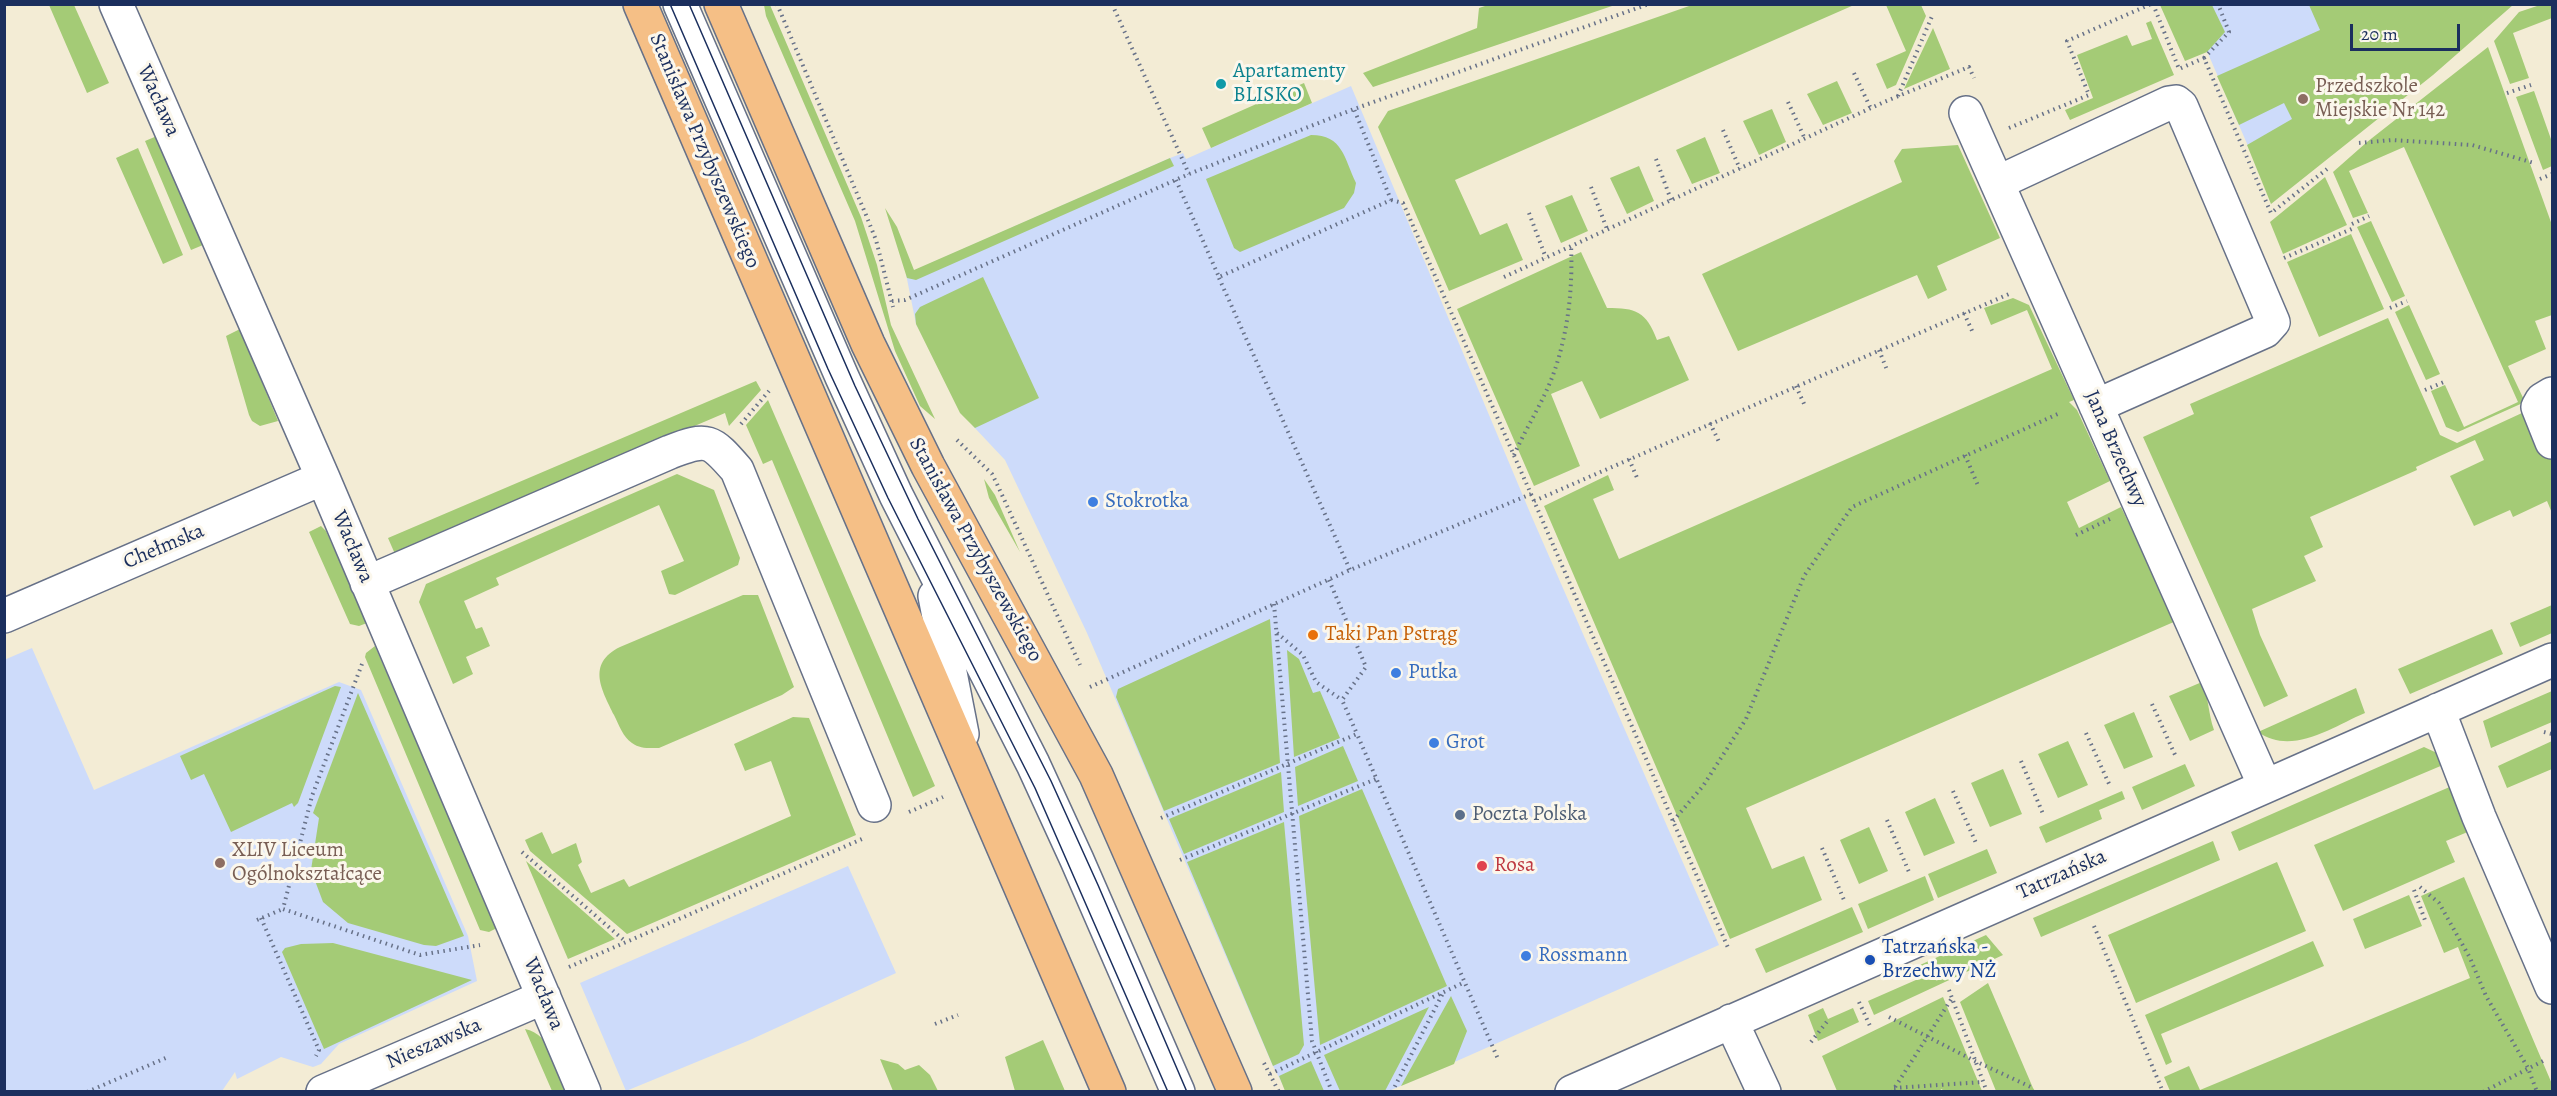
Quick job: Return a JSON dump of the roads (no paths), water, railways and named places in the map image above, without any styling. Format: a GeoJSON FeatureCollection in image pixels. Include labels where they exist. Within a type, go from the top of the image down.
{"type":"FeatureCollection","features":[{"type":"Feature","properties":{"kind":"main road","name":"Stanisława Przybyszewskiego"},"geometry":{"type":"LineString","coordinates":[[640,4],[963,789],[1109,1092]]}},
{"type":"Feature","properties":{"kind":"main road","name":"Stanisława Przybyszewskiego"},"geometry":{"type":"LineString","coordinates":[[720,4],[878,365],[928,466],[1096,775],[1249,1084]]}},
{"type":"Feature","properties":{"kind":"street","name":"Wacława"},"geometry":{"type":"LineString","coordinates":[[116,4],[323,478],[584,1092]]}},
{"type":"Feature","properties":{"kind":"street"},"geometry":{"type":"LineString","coordinates":[[680,4],[842,377],[921,545],[1033,764],[1178,1092]]}},
{"type":"Feature","properties":{"kind":"street","name":"Jana Brzechwy"},"geometry":{"type":"LineString","coordinates":[[1972,100],[1997,183],[2265,786]]}},
{"type":"Feature","properties":{"kind":"street"},"geometry":{"type":"LineString","coordinates":[[1997,183],[2169,103],[2176,102],[2181,106],[2273,322],[2265,331],[2096,406]]}},
{"type":"Feature","properties":{"kind":"street"},"geometry":{"type":"LineString","coordinates":[[2553,394],[2542,400],[2538,407],[2553,442]]}},
{"type":"Feature","properties":{"kind":"street"},"geometry":{"type":"LineString","coordinates":[[368,583],[670,452],[692,443],[706,443],[719,450],[737,470],[869,818]]}},
{"type":"Feature","properties":{"kind":"street","name":"Chełmska"},"geometry":{"type":"LineString","coordinates":[[4,615],[323,478]]}},
{"type":"Feature","properties":{"kind":"street"},"geometry":{"type":"LineString","coordinates":[[921,545],[933,588],[961,730],[963,789]]}},
{"type":"Feature","properties":{"kind":"street","name":"Tatrzańska"},"geometry":{"type":"LineString","coordinates":[[1572,1092],[2553,660]]}},
{"type":"Feature","properties":{"kind":"street"},"geometry":{"type":"LineString","coordinates":[[2438,710],[2479,817],[2553,987]]}},
{"type":"Feature","properties":{"kind":"street","name":"Nieszawska"},"geometry":{"type":"LineString","coordinates":[[323,1092],[544,997]]}},
{"type":"Feature","properties":{"kind":"street"},"geometry":{"type":"LineString","coordinates":[[1731,1021],[1764,1092]]}},
{"type":"Feature","properties":{"kind":"tram line"},"geometry":{"type":"LineString","coordinates":[[670,4],[828,369],[888,498],[1035,788],[1168,1092]]}},
{"type":"Feature","properties":{"kind":"tram line"},"geometry":{"type":"LineString","coordinates":[[689,4],[855,386],[918,519],[1051,781],[1187,1092]]}},
{"type":"Feature","properties":{"kind":"place","name":"Apartamenty BLISKO"},"geometry":{"type":"Point","coordinates":[1221,84]}},
{"type":"Feature","properties":{"kind":"place","name":"Przedszkole Miejskie Nr 142"},"geometry":{"type":"Point","coordinates":[2303,99]}},
{"type":"Feature","properties":{"kind":"place","name":"Stokrotka"},"geometry":{"type":"Point","coordinates":[1093,502]}},
{"type":"Feature","properties":{"kind":"place","name":"Taki Pan Pstrąg"},"geometry":{"type":"Point","coordinates":[1313,635]}},
{"type":"Feature","properties":{"kind":"place","name":"Putka"},"geometry":{"type":"Point","coordinates":[1396,673]}},
{"type":"Feature","properties":{"kind":"place","name":"Grot"},"geometry":{"type":"Point","coordinates":[1434,743]}},
{"type":"Feature","properties":{"kind":"place","name":"Poczta Polska"},"geometry":{"type":"Point","coordinates":[1460,815]}},
{"type":"Feature","properties":{"kind":"place","name":"XLIV Liceum Ogólnokształcące"},"geometry":{"type":"Point","coordinates":[220,863]}},
{"type":"Feature","properties":{"kind":"place","name":"Rosa"},"geometry":{"type":"Point","coordinates":[1482,866]}},
{"type":"Feature","properties":{"kind":"place","name":"Rossmann"},"geometry":{"type":"Point","coordinates":[1526,956]}},
{"type":"Feature","properties":{"kind":"place","name":"Tatrzańska - Brzechwy NŻ"},"geometry":{"type":"Point","coordinates":[1870,960]}}]}
